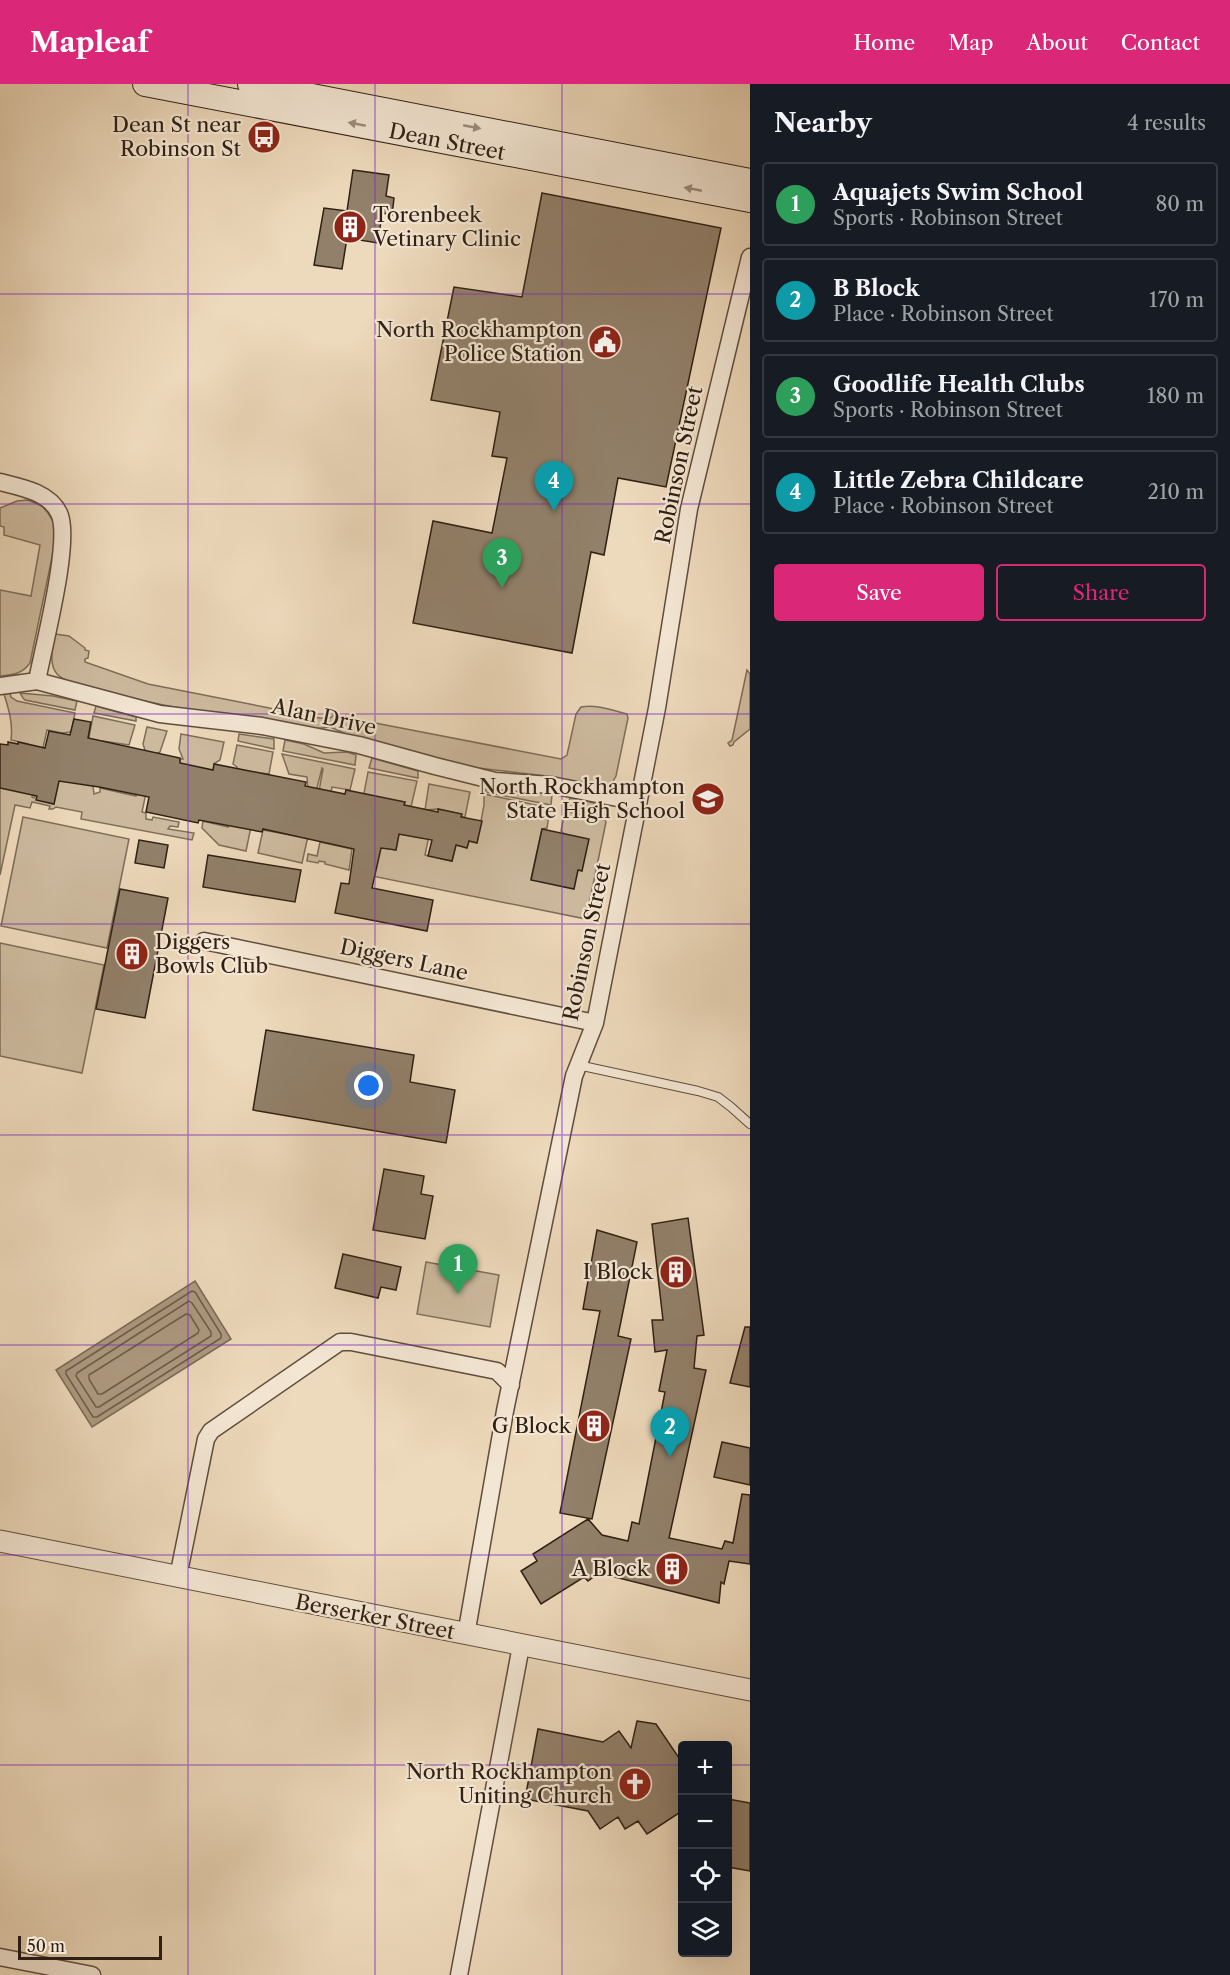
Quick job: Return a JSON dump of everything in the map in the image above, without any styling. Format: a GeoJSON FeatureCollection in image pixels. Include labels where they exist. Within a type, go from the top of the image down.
{"type":"FeatureCollection","features":[{"type":"Feature","properties":{"kind":"main road","name":"Dean Street"},"geometry":{"type":"LineString","coordinates":[[145,84],[750,200]]}},
{"type":"Feature","properties":{"kind":"main road","name":"Dean Street"},"geometry":{"type":"LineString","coordinates":[[250,84],[750,181]]}},
{"type":"Feature","properties":{"kind":"street","name":"Robinson Street"},"geometry":{"type":"LineString","coordinates":[[466,1635],[511,1385],[574,1076],[595,1023],[657,708],[690,509],[750,257]]}},
{"type":"Feature","properties":{"kind":"street"},"geometry":{"type":"LineString","coordinates":[[0,482],[25,488],[50,502],[59,513],[63,528],[63,551],[37,681]]}},
{"type":"Feature","properties":{"kind":"street","name":"Alan Drive"},"geometry":{"type":"LineString","coordinates":[[0,686],[37,681],[160,714],[272,728],[359,745],[495,780],[551,785],[638,802]]}},
{"type":"Feature","properties":{"kind":"street","name":"Diggers Lane"},"geometry":{"type":"LineString","coordinates":[[204,942],[595,1023]]}},
{"type":"Feature","properties":{"kind":"street"},"geometry":{"type":"LineString","coordinates":[[178,1577],[206,1439],[211,1431],[340,1342],[351,1341],[497,1371],[511,1385]]}},
{"type":"Feature","properties":{"kind":"street","name":"Berserker Street"},"geometry":{"type":"LineString","coordinates":[[0,1541],[750,1690]]}},
{"type":"Feature","properties":{"kind":"street"},"geometry":{"type":"LineString","coordinates":[[459,1975],[521,1646]]}},
{"type":"Feature","properties":{"kind":"street"},"geometry":{"type":"LineString","coordinates":[[0,1957],[92,1975]]}},
{"type":"Feature","properties":{"kind":"lane"},"geometry":{"type":"LineString","coordinates":[[578,1065],[718,1097],[750,1124]]}},
{"type":"Feature","properties":{"kind":"shaded area"},"geometry":{"type":"Polygon","coordinates":[[[28,500],[42,506],[48,513],[54,523],[55,543],[30,663],[24,670],[0,676],[0,590],[31,596],[40,545],[4,535],[4,527],[0,526],[0,508],[17,501],[28,500]]]}},
{"type":"Feature","properties":{"kind":"shaded area"},"geometry":{"type":"Polygon","coordinates":[[[55,634],[69,636],[89,651],[85,662],[148,684],[320,718],[330,718],[334,715],[561,759],[567,755],[576,714],[581,707],[604,708],[627,714],[628,718],[616,776],[612,783],[601,787],[546,776],[478,768],[351,736],[330,727],[313,729],[204,712],[80,685],[65,680],[54,670],[52,655],[55,634]]]}},
{"type":"Feature","properties":{"kind":"shaded area"},"geometry":{"type":"Polygon","coordinates":[[[747,670],[750,674],[750,729],[730,746],[728,743],[732,740],[747,670]]]}},
{"type":"Feature","properties":{"kind":"shaded area"},"geometry":{"type":"Polygon","coordinates":[[[10,693],[11,697],[17,701],[75,713],[71,732],[47,730],[32,797],[34,798],[36,790],[39,790],[37,800],[54,804],[57,780],[88,743],[93,716],[135,725],[129,745],[103,741],[93,786],[94,794],[100,792],[100,788],[136,796],[147,727],[167,731],[160,752],[154,755],[142,812],[146,813],[146,819],[152,820],[153,817],[179,822],[178,827],[170,826],[168,829],[194,833],[192,840],[81,819],[82,812],[56,807],[49,809],[50,806],[32,802],[30,808],[15,805],[0,875],[0,788],[28,744],[11,740],[11,722],[4,694],[10,693]]]}},
{"type":"Feature","properties":{"kind":"shaded area"},"geometry":{"type":"Polygon","coordinates":[[[20,693],[77,701],[75,710],[25,700],[20,693]]]}},
{"type":"Feature","properties":{"kind":"shaded area"},"geometry":{"type":"Polygon","coordinates":[[[96,706],[136,717],[136,721],[94,713],[96,706]]]}},
{"type":"Feature","properties":{"kind":"shaded area"},"geometry":{"type":"Polygon","coordinates":[[[181,734],[224,742],[220,760],[215,763],[212,775],[179,763],[180,759],[183,759],[179,749],[181,734]]]}},
{"type":"Feature","properties":{"kind":"shaded area"},"geometry":{"type":"Polygon","coordinates":[[[239,734],[274,739],[274,749],[238,741],[239,734]]]}},
{"type":"Feature","properties":{"kind":"shaded area"},"geometry":{"type":"Polygon","coordinates":[[[285,740],[304,744],[324,753],[347,752],[356,755],[355,765],[283,751],[285,740]]]}},
{"type":"Feature","properties":{"kind":"shaded area"},"geometry":{"type":"Polygon","coordinates":[[[237,745],[273,752],[269,774],[262,773],[246,851],[219,845],[202,828],[203,821],[228,827],[237,767],[233,764],[237,745]]]}},
{"type":"Feature","properties":{"kind":"shaded area"},"geometry":{"type":"Polygon","coordinates":[[[282,754],[355,769],[350,790],[332,787],[331,792],[319,791],[322,768],[316,792],[308,791],[307,777],[289,774],[282,754]]]}},
{"type":"Feature","properties":{"kind":"shaded area"},"geometry":{"type":"Polygon","coordinates":[[[372,758],[418,771],[418,778],[369,768],[372,758]]]}},
{"type":"Feature","properties":{"kind":"shaded area"},"geometry":{"type":"Polygon","coordinates":[[[368,772],[417,781],[411,807],[404,805],[405,802],[381,798],[377,865],[380,847],[396,850],[399,834],[421,838],[427,811],[434,812],[425,855],[452,861],[456,845],[467,847],[469,841],[477,842],[484,794],[550,808],[547,828],[542,829],[531,879],[564,834],[561,831],[565,811],[605,820],[586,919],[362,874],[364,793],[368,772]]]}},
{"type":"Feature","properties":{"kind":"shaded area"},"geometry":{"type":"Polygon","coordinates":[[[429,784],[470,792],[465,817],[438,809],[425,810],[429,784]]]}},
{"type":"Feature","properties":{"kind":"shaded area"},"geometry":{"type":"Polygon","coordinates":[[[488,786],[552,794],[551,805],[485,792],[488,786]]]}},
{"type":"Feature","properties":{"kind":"shaded area"},"geometry":{"type":"Polygon","coordinates":[[[570,798],[602,807],[608,816],[566,808],[570,798]]]}},
{"type":"Feature","properties":{"kind":"shaded area"},"geometry":{"type":"Polygon","coordinates":[[[23,817],[129,839],[107,948],[1,926],[23,817]]]}},
{"type":"Feature","properties":{"kind":"shaded area"},"geometry":{"type":"Polygon","coordinates":[[[311,823],[302,863],[258,853],[263,830],[296,836],[311,823]]]}},
{"type":"Feature","properties":{"kind":"shaded area"},"geometry":{"type":"Polygon","coordinates":[[[320,842],[352,849],[349,870],[325,864],[325,862],[307,861],[308,854],[317,856],[320,842]]]}},
{"type":"Feature","properties":{"kind":"shaded area"},"geometry":{"type":"Polygon","coordinates":[[[0,943],[104,965],[82,1073],[0,1056],[0,943]]]}},
{"type":"Feature","properties":{"kind":"shaded area"},"geometry":{"type":"Polygon","coordinates":[[[426,1262],[499,1275],[490,1327],[417,1314],[426,1262]]]}},
{"type":"Feature","properties":{"kind":"water"},"geometry":{"type":"Polygon","coordinates":[[[195,1281],[231,1339],[92,1427],[56,1370],[195,1281]]]}},
{"type":"Feature","properties":{"kind":"building","name":"Torenbeek Vetinary Clinic"},"geometry":{"type":"Polygon","coordinates":[[[353,170],[389,175],[386,196],[394,198],[392,215],[382,213],[378,243],[347,238],[342,269],[314,265],[324,208],[347,211],[353,170]]]}},
{"type":"Feature","properties":{"kind":"building"},"geometry":{"type":"Polygon","coordinates":[[[542,193],[721,228],[666,487],[618,478],[604,555],[591,552],[572,653],[413,623],[433,521],[492,533],[507,458],[492,456],[500,412],[431,400],[454,287],[522,297],[542,193]]]}},
{"type":"Feature","properties":{"kind":"building"},"geometry":{"type":"Polygon","coordinates":[[[74,719],[91,722],[88,738],[180,758],[180,763],[213,770],[214,764],[306,782],[305,786],[345,794],[346,790],[405,802],[404,805],[462,814],[461,817],[482,821],[477,843],[469,841],[467,848],[456,845],[452,861],[428,856],[432,840],[399,834],[396,850],[381,848],[372,888],[433,900],[427,931],[335,913],[341,883],[349,884],[354,849],[263,829],[262,832],[199,820],[198,823],[146,812],[149,797],[99,787],[59,781],[54,804],[36,800],[37,796],[0,788],[0,744],[8,745],[8,742],[18,744],[18,742],[45,748],[49,731],[70,735],[74,719]]]}},
{"type":"Feature","properties":{"kind":"building"},"geometry":{"type":"Polygon","coordinates":[[[542,829],[589,839],[582,871],[578,870],[574,889],[531,880],[542,829]]]}},
{"type":"Feature","properties":{"kind":"building"},"geometry":{"type":"Polygon","coordinates":[[[139,840],[168,845],[164,868],[135,863],[139,840]]]}},
{"type":"Feature","properties":{"kind":"building"},"geometry":{"type":"Polygon","coordinates":[[[208,855],[301,870],[295,902],[203,887],[208,855]]]}},
{"type":"Feature","properties":{"kind":"building","name":"Diggers Bowls Club"},"geometry":{"type":"Polygon","coordinates":[[[120,889],[168,898],[145,1018],[96,1009],[120,889]]]}},
{"type":"Feature","properties":{"kind":"building"},"geometry":{"type":"Polygon","coordinates":[[[266,1030],[414,1055],[410,1082],[455,1090],[446,1143],[253,1110],[266,1030]]]}},
{"type":"Feature","properties":{"kind":"building"},"geometry":{"type":"Polygon","coordinates":[[[384,1169],[424,1176],[421,1194],[433,1196],[425,1239],[373,1230],[384,1169]]]}},
{"type":"Feature","properties":{"kind":"building"},"geometry":{"type":"Polygon","coordinates":[[[688,1218],[704,1335],[697,1336],[694,1368],[706,1370],[669,1538],[722,1549],[725,1541],[733,1543],[742,1494],[750,1495],[750,1564],[729,1561],[724,1584],[721,1582],[719,1603],[599,1573],[588,1581],[584,1577],[541,1604],[521,1571],[537,1561],[533,1554],[588,1519],[602,1535],[628,1541],[632,1522],[639,1524],[665,1392],[659,1391],[667,1350],[655,1352],[652,1320],[663,1320],[652,1224],[688,1218]]]}},
{"type":"Feature","properties":{"kind":"building","name":"G Block"},"geometry":{"type":"Polygon","coordinates":[[[597,1230],[637,1242],[618,1336],[631,1339],[592,1519],[560,1513],[600,1311],[583,1309],[597,1230]]]}},
{"type":"Feature","properties":{"kind":"building"},"geometry":{"type":"Polygon","coordinates":[[[343,1254],[401,1267],[396,1290],[381,1287],[378,1298],[335,1288],[343,1254]]]}},
{"type":"Feature","properties":{"kind":"building"},"geometry":{"type":"Polygon","coordinates":[[[745,1327],[750,1327],[750,1387],[730,1383],[745,1327]]]}},
{"type":"Feature","properties":{"kind":"building"},"geometry":{"type":"Polygon","coordinates":[[[722,1442],[750,1448],[750,1485],[714,1477],[722,1442]]]}},
{"type":"Feature","properties":{"kind":"building"},"geometry":{"type":"Polygon","coordinates":[[[637,1721],[656,1724],[678,1757],[678,1814],[647,1834],[638,1821],[625,1829],[618,1817],[600,1829],[588,1811],[525,1799],[538,1729],[603,1742],[619,1731],[631,1748],[637,1721]]]}},
{"type":"Feature","properties":{"kind":"building"},"geometry":{"type":"Polygon","coordinates":[[[732,1800],[750,1803],[750,1871],[732,1868],[732,1800]]]}},
{"type":"Feature","properties":{"kind":"place","name":"Dean St near Robinson St"},"geometry":{"type":"Point","coordinates":[264,137]}},
{"type":"Feature","properties":{"kind":"place","name":"Torenbeek Vetinary Clinic"},"geometry":{"type":"Point","coordinates":[350,227]}},
{"type":"Feature","properties":{"kind":"place","name":"North Rockhampton Police Station"},"geometry":{"type":"Point","coordinates":[605,342]}},
{"type":"Feature","properties":{"kind":"place","name":"Little Zebra Childcare"},"geometry":{"type":"Point","coordinates":[554,511]}},
{"type":"Feature","properties":{"kind":"place","name":"Goodlife Health Clubs"},"geometry":{"type":"Point","coordinates":[502,588]}},
{"type":"Feature","properties":{"kind":"place","name":"North Rockhampton State High School"},"geometry":{"type":"Point","coordinates":[708,799]}},
{"type":"Feature","properties":{"kind":"place","name":"Diggers Bowls Club"},"geometry":{"type":"Point","coordinates":[132,954]}},
{"type":"Feature","properties":{"kind":"place","name":"I Block"},"geometry":{"type":"Point","coordinates":[676,1272]}},
{"type":"Feature","properties":{"kind":"place","name":"Aquajets Swim School"},"geometry":{"type":"Point","coordinates":[458,1294]}},
{"type":"Feature","properties":{"kind":"place","name":"G Block"},"geometry":{"type":"Point","coordinates":[594,1426]}},
{"type":"Feature","properties":{"kind":"place","name":"B Block"},"geometry":{"type":"Point","coordinates":[670,1457]}},
{"type":"Feature","properties":{"kind":"place","name":"A Block"},"geometry":{"type":"Point","coordinates":[672,1569]}},
{"type":"Feature","properties":{"kind":"place","name":"North Rockhampton Uniting Church"},"geometry":{"type":"Point","coordinates":[635,1784]}}]}
